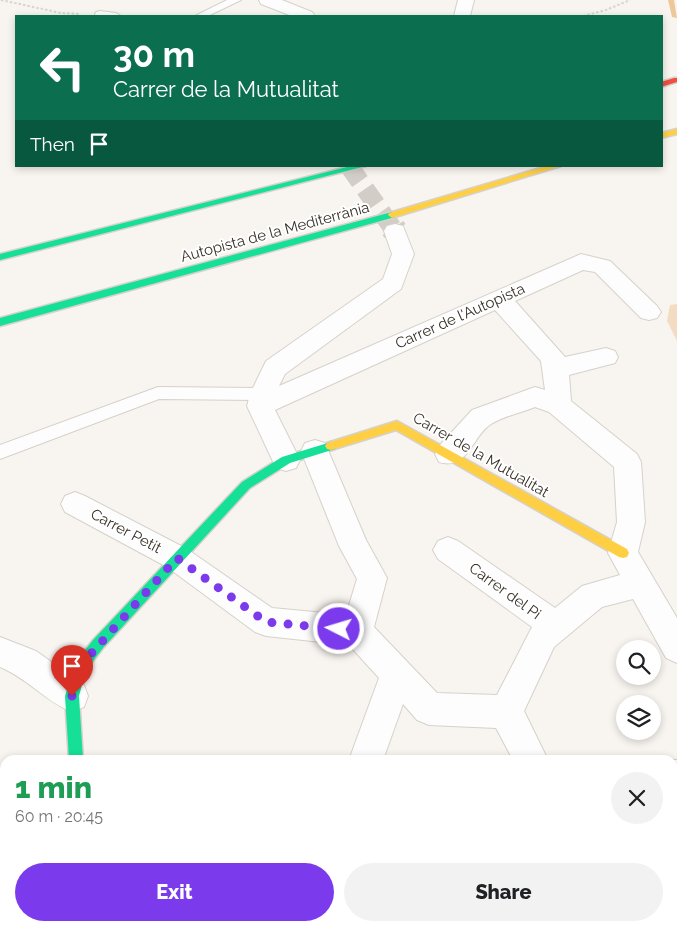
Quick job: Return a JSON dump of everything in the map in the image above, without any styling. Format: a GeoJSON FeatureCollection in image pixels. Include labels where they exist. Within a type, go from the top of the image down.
{"type":"FeatureCollection","features":[{"type":"Feature","properties":{"kind":"main road"},"geometry":{"type":"LineString","coordinates":[[663,84],[677,80]]}},
{"type":"Feature","properties":{"kind":"main road"},"geometry":{"type":"LineString","coordinates":[[663,135],[677,131]]}},
{"type":"Feature","properties":{"kind":"main road"},"geometry":{"type":"LineString","coordinates":[[0,258],[358,167]]}},
{"type":"Feature","properties":{"kind":"main road","name":"Autopista de la Mediterrània"},"geometry":{"type":"LineString","coordinates":[[0,322],[340,230],[554,167]]}},
{"type":"Feature","properties":{"kind":"main road","name":"Carrer de la Mutualitat"},"geometry":{"type":"LineString","coordinates":[[76,755],[72,696],[80,667],[98,644],[246,485],[286,460],[398,425],[623,553]]}},
{"type":"Feature","properties":{"kind":"street"},"geometry":{"type":"LineString","coordinates":[[267,0],[304,15]]}},
{"type":"Feature","properties":{"kind":"street"},"geometry":{"type":"LineString","coordinates":[[462,15],[466,0]]}},
{"type":"Feature","properties":{"kind":"street"},"geometry":{"type":"LineString","coordinates":[[286,460],[261,400],[275,368],[393,283],[403,254],[395,231]]}},
{"type":"Feature","properties":{"kind":"street","name":"Carrer de l'Autopista"},"geometry":{"type":"LineString","coordinates":[[261,400],[499,299],[581,262],[602,266],[648,312]]}},
{"type":"Feature","properties":{"kind":"street"},"geometry":{"type":"LineString","coordinates":[[499,299],[552,358],[558,386],[558,405]]}},
{"type":"Feature","properties":{"kind":"street"},"geometry":{"type":"LineString","coordinates":[[554,366],[569,366],[606,357]]}},
{"type":"Feature","properties":{"kind":"street"},"geometry":{"type":"LineString","coordinates":[[449,454],[481,416],[535,397],[558,405],[627,462],[631,522],[623,553],[677,648]]}},
{"type":"Feature","properties":{"kind":"street"},"geometry":{"type":"LineString","coordinates":[[315,451],[354,546],[372,578],[357,631],[429,709],[506,712]]}},
{"type":"Feature","properties":{"kind":"street","name":"Carrer Petit"},"geometry":{"type":"LineString","coordinates":[[75,504],[177,558],[266,622],[357,631]]}},
{"type":"Feature","properties":{"kind":"street","name":"Carrer del Pi"},"geometry":{"type":"LineString","coordinates":[[448,550],[555,626],[593,596],[640,583]]}},
{"type":"Feature","properties":{"kind":"street"},"geometry":{"type":"LineString","coordinates":[[506,712],[543,636],[555,626]]}},
{"type":"Feature","properties":{"kind":"street"},"geometry":{"type":"LineString","coordinates":[[0,652],[25,662],[72,696]]}},
{"type":"Feature","properties":{"kind":"street"},"geometry":{"type":"LineString","coordinates":[[368,755],[397,674]]}},
{"type":"Feature","properties":{"kind":"street"},"geometry":{"type":"LineString","coordinates":[[506,712],[528,755]]}},
{"type":"Feature","properties":{"kind":"lane"},"geometry":{"type":"LineString","coordinates":[[202,15],[236,0]]}},
{"type":"Feature","properties":{"kind":"lane"},"geometry":{"type":"LineString","coordinates":[[100,14],[108,15]]}},
{"type":"Feature","properties":{"kind":"lane"},"geometry":{"type":"LineString","coordinates":[[0,452],[158,394],[261,400]]}},
{"type":"Feature","properties":{"kind":"path"},"geometry":{"type":"LineString","coordinates":[[1,0],[61,14],[100,14]]}},
{"type":"Feature","properties":{"kind":"path"},"geometry":{"type":"LineString","coordinates":[[587,15],[606,10],[630,0]]}},
{"type":"Feature","properties":{"kind":"shaded area"},"geometry":{"type":"Polygon","coordinates":[[[677,304],[677,341],[667,321],[670,305],[677,304]]]}},
{"type":"Feature","properties":{"kind":"waterway"},"geometry":{"type":"LineString","coordinates":[[671,0],[675,17]]}},
{"type":"Feature","properties":{"kind":"tunnel"},"geometry":{"type":"LineString","coordinates":[[350,167],[394,230]]}},
{"type":"Feature","properties":{"kind":"traffic: fast"},"geometry":{"type":"LineString","coordinates":[[0,257],[358,167]]}},
{"type":"Feature","properties":{"kind":"traffic: fast"},"geometry":{"type":"LineString","coordinates":[[0,322],[392,215]]}},
{"type":"Feature","properties":{"kind":"traffic: fast"},"geometry":{"type":"LineString","coordinates":[[76,755],[72,696],[80,667],[98,644],[246,485],[286,460],[331,446]]}},
{"type":"Feature","properties":{"kind":"traffic: slow"},"geometry":{"type":"LineString","coordinates":[[663,135],[677,131]]}},
{"type":"Feature","properties":{"kind":"traffic: slow"},"geometry":{"type":"LineString","coordinates":[[392,215],[554,167]]}},
{"type":"Feature","properties":{"kind":"traffic: slow"},"geometry":{"type":"LineString","coordinates":[[331,446],[397,425],[623,553]]}},
{"type":"Feature","properties":{"kind":"traffic: jam"},"geometry":{"type":"LineString","coordinates":[[663,84],[677,80]]}},
{"type":"Feature","properties":{"kind":"route"},"geometry":{"type":"LineString","coordinates":[[72,696],[80,667],[98,644],[177,558],[266,622],[339,629]]}}]}
